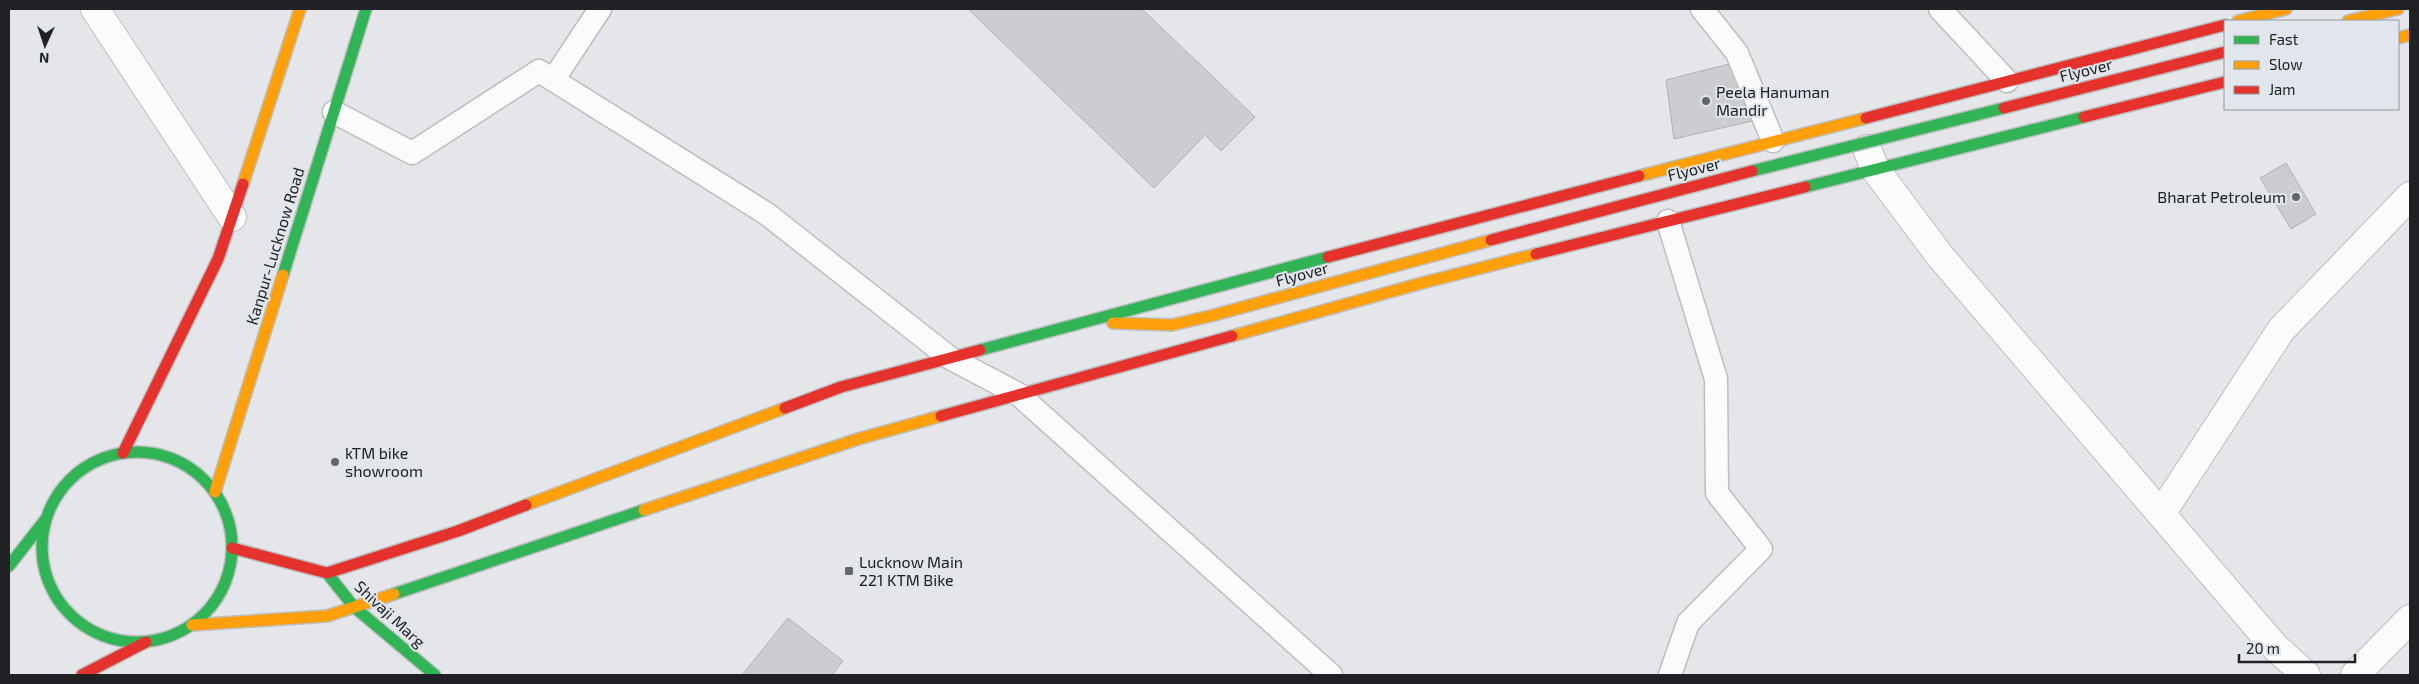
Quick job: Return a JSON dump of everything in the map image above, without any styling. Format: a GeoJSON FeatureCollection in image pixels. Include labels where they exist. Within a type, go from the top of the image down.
{"type":"FeatureCollection","features":[{"type":"Feature","properties":{"kind":"main road"},"geometry":{"type":"LineString","coordinates":[[123,452],[218,259],[300,9]]}},
{"type":"Feature","properties":{"kind":"main road","name":"Kanpur-Lucknow Road"},"geometry":{"type":"LineString","coordinates":[[215,492],[366,9]]}},
{"type":"Feature","properties":{"kind":"main road"},"geometry":{"type":"LineString","coordinates":[[2242,20],[2286,9]]}},
{"type":"Feature","properties":{"kind":"main road"},"geometry":{"type":"LineString","coordinates":[[2352,20],[2398,9]]}},
{"type":"Feature","properties":{"kind":"main road"},"geometry":{"type":"LineString","coordinates":[[232,548],[327,573],[458,531],[840,387],[1401,237],[2224,25]]}},
{"type":"Feature","properties":{"kind":"main road","name":"Flyover"},"geometry":{"type":"LineString","coordinates":[[1156,336],[1172,326],[1688,187],[2224,52]]}},
{"type":"Feature","properties":{"kind":"main road"},"geometry":{"type":"LineString","coordinates":[[192,625],[327,616],[858,438],[1422,283],[2224,82]]}},
{"type":"Feature","properties":{"kind":"main road","name":"Flyover"},"geometry":{"type":"LineString","coordinates":[[1087,322],[1172,326]]}},
{"type":"Feature","properties":{"kind":"main road"},"geometry":{"type":"LineString","coordinates":[[1098,372],[1131,351]]}},
{"type":"Feature","properties":{"kind":"main road"},"geometry":{"type":"LineString","coordinates":[[9,566],[45,520],[56,495],[75,475],[98,460],[123,452],[150,453],[175,460],[197,473],[215,492],[228,519],[232,548],[227,577],[214,604],[192,625],[171,636],[147,642],[82,675]]}},
{"type":"Feature","properties":{"kind":"main road"},"geometry":{"type":"LineString","coordinates":[[45,520],[41,551],[48,581],[64,608],[88,628],[116,640],[147,642]]}},
{"type":"Feature","properties":{"kind":"main road","name":"Shivaji Marg"},"geometry":{"type":"LineString","coordinates":[[327,573],[354,607],[435,675]]}},
{"type":"Feature","properties":{"kind":"street"},"geometry":{"type":"LineString","coordinates":[[95,9],[232,217]]}},
{"type":"Feature","properties":{"kind":"street"},"geometry":{"type":"LineString","coordinates":[[1856,120],[1875,169],[1940,256],[2275,647],[2306,675]]}},
{"type":"Feature","properties":{"kind":"street"},"geometry":{"type":"LineString","coordinates":[[2161,514],[2281,330],[2410,196]]}},
{"type":"Feature","properties":{"kind":"street"},"geometry":{"type":"LineString","coordinates":[[2356,675],[2410,619]]}},
{"type":"Feature","properties":{"kind":"lane"},"geometry":{"type":"LineString","coordinates":[[553,80],[600,9]]}},
{"type":"Feature","properties":{"kind":"lane"},"geometry":{"type":"LineString","coordinates":[[1702,9],[1737,53],[1773,141]]}},
{"type":"Feature","properties":{"kind":"lane"},"geometry":{"type":"LineString","coordinates":[[1940,9],[2007,81]]}},
{"type":"Feature","properties":{"kind":"lane"},"geometry":{"type":"LineString","coordinates":[[334,112],[412,154],[539,71],[767,214],[950,358],[1018,394],[1331,675]]}},
{"type":"Feature","properties":{"kind":"lane"},"geometry":{"type":"LineString","coordinates":[[1668,221],[1716,379],[1717,493],[1761,549],[1688,623],[1670,675]]}},
{"type":"Feature","properties":{"kind":"building"},"geometry":{"type":"Polygon","coordinates":[[[968,9],[1142,9],[1255,117],[1221,151],[1205,135],[1154,188],[968,9]]]}},
{"type":"Feature","properties":{"kind":"building","name":"Peela Hanuman Mandir"},"geometry":{"type":"Polygon","coordinates":[[[1729,64],[1752,121],[1674,139],[1666,80],[1729,64]]]}},
{"type":"Feature","properties":{"kind":"building"},"geometry":{"type":"Polygon","coordinates":[[[2286,163],[2316,214],[2291,229],[2260,178],[2286,163]]]}},
{"type":"Feature","properties":{"kind":"building"},"geometry":{"type":"Polygon","coordinates":[[[788,618],[843,661],[832,675],[742,675],[788,618]]]}},
{"type":"Feature","properties":{"kind":"traffic: fast"},"geometry":{"type":"LineString","coordinates":[[283,275],[366,9]]}},
{"type":"Feature","properties":{"kind":"traffic: fast"},"geometry":{"type":"LineString","coordinates":[[1752,171],[2004,108]]}},
{"type":"Feature","properties":{"kind":"traffic: fast"},"geometry":{"type":"LineString","coordinates":[[1805,187],[2084,117]]}},
{"type":"Feature","properties":{"kind":"traffic: fast"},"geometry":{"type":"LineString","coordinates":[[980,350],[1328,257]]}},
{"type":"Feature","properties":{"kind":"traffic: fast"},"geometry":{"type":"LineString","coordinates":[[137,452],[164,456],[182,463],[204,480],[221,502],[228,520],[232,547],[228,574],[221,592],[204,614],[182,631],[164,638],[137,642],[110,638],[92,631],[70,614],[53,592],[46,574],[42,547],[46,520],[53,502],[70,480],[92,463],[110,456],[137,452]]}},
{"type":"Feature","properties":{"kind":"traffic: fast"},"geometry":{"type":"LineString","coordinates":[[394,594],[644,510]]}},
{"type":"Feature","properties":{"kind":"traffic: fast"},"geometry":{"type":"LineString","coordinates":[[9,566],[45,520]]}},
{"type":"Feature","properties":{"kind":"traffic: fast"},"geometry":{"type":"LineString","coordinates":[[327,573],[354,607],[435,675]]}},
{"type":"Feature","properties":{"kind":"traffic: slow"},"geometry":{"type":"LineString","coordinates":[[243,184],[300,9]]}},
{"type":"Feature","properties":{"kind":"traffic: slow"},"geometry":{"type":"LineString","coordinates":[[2242,20],[2286,9]]}},
{"type":"Feature","properties":{"kind":"traffic: slow"},"geometry":{"type":"LineString","coordinates":[[2352,20],[2398,9]]}},
{"type":"Feature","properties":{"kind":"traffic: slow"},"geometry":{"type":"LineString","coordinates":[[2399,38],[2410,35]]}},
{"type":"Feature","properties":{"kind":"traffic: slow"},"geometry":{"type":"LineString","coordinates":[[1639,176],[1866,118]]}},
{"type":"Feature","properties":{"kind":"traffic: slow"},"geometry":{"type":"LineString","coordinates":[[1214,315],[1491,240]]}},
{"type":"Feature","properties":{"kind":"traffic: slow"},"geometry":{"type":"LineString","coordinates":[[1232,336],[1422,283],[1536,254]]}},
{"type":"Feature","properties":{"kind":"traffic: slow"},"geometry":{"type":"LineString","coordinates":[[215,492],[283,275]]}},
{"type":"Feature","properties":{"kind":"traffic: slow"},"geometry":{"type":"LineString","coordinates":[[1113,323],[1172,325],[1214,315]]}},
{"type":"Feature","properties":{"kind":"traffic: slow"},"geometry":{"type":"LineString","coordinates":[[526,505],[785,408]]}},
{"type":"Feature","properties":{"kind":"traffic: slow"},"geometry":{"type":"LineString","coordinates":[[644,510],[858,439],[941,416]]}},
{"type":"Feature","properties":{"kind":"traffic: slow"},"geometry":{"type":"LineString","coordinates":[[192,625],[327,616],[394,594]]}},
{"type":"Feature","properties":{"kind":"traffic: jam"},"geometry":{"type":"LineString","coordinates":[[1866,118],[2224,25]]}},
{"type":"Feature","properties":{"kind":"traffic: jam"},"geometry":{"type":"LineString","coordinates":[[2004,108],[2224,52]]}},
{"type":"Feature","properties":{"kind":"traffic: jam"},"geometry":{"type":"LineString","coordinates":[[2084,117],[2224,82]]}},
{"type":"Feature","properties":{"kind":"traffic: jam"},"geometry":{"type":"LineString","coordinates":[[1491,240],[1752,171]]}},
{"type":"Feature","properties":{"kind":"traffic: jam"},"geometry":{"type":"LineString","coordinates":[[1328,257],[1639,176]]}},
{"type":"Feature","properties":{"kind":"traffic: jam"},"geometry":{"type":"LineString","coordinates":[[123,453],[218,259],[243,184]]}},
{"type":"Feature","properties":{"kind":"traffic: jam"},"geometry":{"type":"LineString","coordinates":[[1536,254],[1805,187]]}},
{"type":"Feature","properties":{"kind":"traffic: jam"},"geometry":{"type":"LineString","coordinates":[[941,416],[1232,336]]}},
{"type":"Feature","properties":{"kind":"traffic: jam"},"geometry":{"type":"LineString","coordinates":[[785,408],[841,387],[980,350]]}},
{"type":"Feature","properties":{"kind":"traffic: jam"},"geometry":{"type":"LineString","coordinates":[[232,548],[327,573],[458,531],[526,505]]}},
{"type":"Feature","properties":{"kind":"traffic: jam"},"geometry":{"type":"LineString","coordinates":[[82,675],[146,642]]}},
{"type":"Feature","properties":{"kind":"place","name":"Peela Hanuman Mandir"},"geometry":{"type":"Point","coordinates":[1706,101]}},
{"type":"Feature","properties":{"kind":"place","name":"Bharat Petroleum"},"geometry":{"type":"Point","coordinates":[2296,197]}},
{"type":"Feature","properties":{"kind":"place","name":"kTM bike showroom"},"geometry":{"type":"Point","coordinates":[335,462]}},
{"type":"Feature","properties":{"kind":"place","name":"Lucknow Main 221 KTM Bike"},"geometry":{"type":"Point","coordinates":[849,571]}}]}
